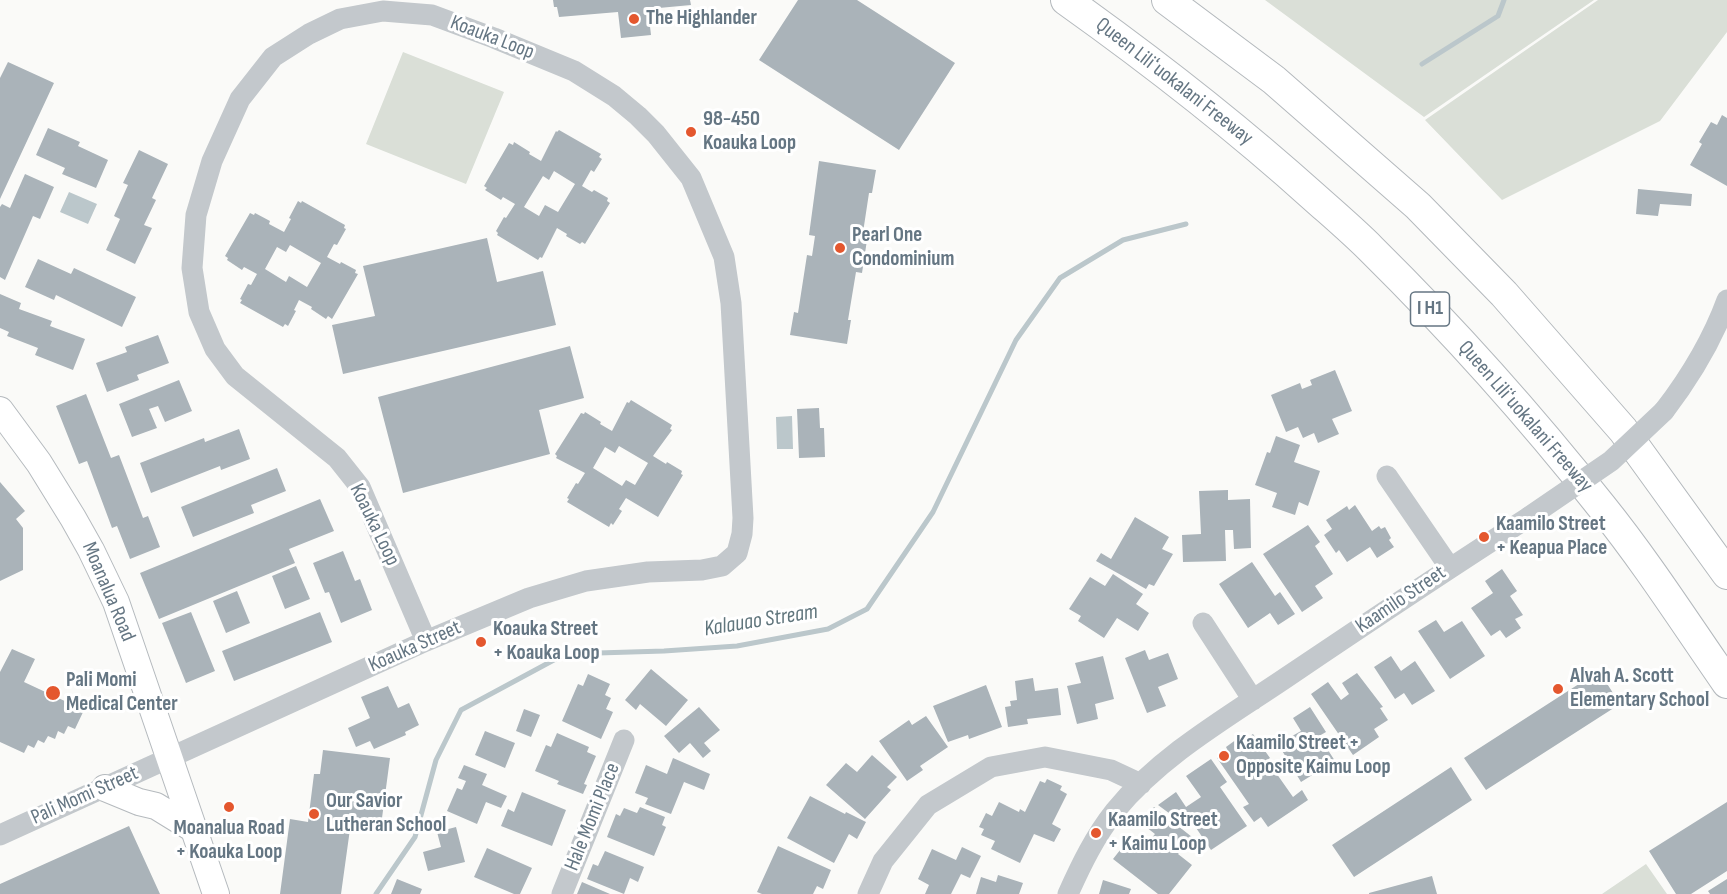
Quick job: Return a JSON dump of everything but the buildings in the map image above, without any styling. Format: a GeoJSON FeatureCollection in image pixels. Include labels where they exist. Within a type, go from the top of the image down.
{"type":"FeatureCollection","features":[{"type":"Feature","properties":{"kind":"highway","name":"Queen Liliʻuokalani Freeway"},"geometry":{"type":"LineString","coordinates":[[1066,0],[1149,59],[1253,143],[1370,248],[1452,332],[1526,414],[1603,508],[1727,683]]}},
{"type":"Feature","properties":{"kind":"highway"},"geometry":{"type":"LineString","coordinates":[[1167,0],[1274,80],[1418,206],[1504,294],[1623,430],[1727,574]]}},
{"type":"Feature","properties":{"kind":"main road","name":"Moanalua Road"},"geometry":{"type":"LineString","coordinates":[[0,410],[39,463],[92,550],[116,602],[216,894]]}},
{"type":"Feature","properties":{"kind":"main road"},"geometry":{"type":"LineString","coordinates":[[105,788],[139,802],[156,806],[195,830]]}},
{"type":"Feature","properties":{"kind":"street","name":"Koauka Loop"},"geometry":{"type":"LineString","coordinates":[[426,641],[360,487],[337,458],[235,376],[214,349],[199,312],[192,268],[196,215],[212,161],[240,99],[273,57],[309,34],[340,19],[383,11],[432,15],[574,71],[614,96],[638,116],[692,178],[724,257],[731,303],[743,518],[742,534],[736,554]]}},
{"type":"Feature","properties":{"kind":"street","name":"Kaamilo Street"},"geometry":{"type":"LineString","coordinates":[[1068,894],[1090,849],[1115,812],[1141,784],[1189,744],[1611,461],[1664,411],[1688,379],[1726,303]]}},
{"type":"Feature","properties":{"kind":"street"},"geometry":{"type":"LineString","coordinates":[[1387,476],[1450,568]]}},
{"type":"Feature","properties":{"kind":"street","name":"Koauka Street"},"geometry":{"type":"LineString","coordinates":[[171,758],[426,641],[529,598],[586,581],[648,572],[702,570],[722,566],[736,554]]}},
{"type":"Feature","properties":{"kind":"street"},"geometry":{"type":"LineString","coordinates":[[1203,623],[1253,700]]}},
{"type":"Feature","properties":{"kind":"street","name":"Hale Momi Place"},"geometry":{"type":"LineString","coordinates":[[562,894],[624,740]]}},
{"type":"Feature","properties":{"kind":"street"},"geometry":{"type":"LineString","coordinates":[[868,894],[883,861],[928,805],[991,767],[1045,757],[1112,770],[1141,784]]}},
{"type":"Feature","properties":{"kind":"street","name":"Pali Momi Street"},"geometry":{"type":"LineString","coordinates":[[0,835],[171,758]]}},
{"type":"Feature","properties":{"kind":"shaded area"},"geometry":{"type":"Polygon","coordinates":[[[1265,0],[1594,0],[1424,117],[1265,0]]]}},
{"type":"Feature","properties":{"kind":"shaded area"},"geometry":{"type":"Polygon","coordinates":[[[1598,0],[1727,0],[1727,32],[1660,121],[1502,200],[1425,120],[1598,0]]]}},
{"type":"Feature","properties":{"kind":"shaded area"},"geometry":{"type":"Polygon","coordinates":[[[403,52],[504,92],[466,184],[366,144],[403,52]]]}},
{"type":"Feature","properties":{"kind":"shaded area"},"geometry":{"type":"Polygon","coordinates":[[[69,192],[97,204],[88,224],[60,212],[69,192]]]}},
{"type":"Feature","properties":{"kind":"shaded area"},"geometry":{"type":"Polygon","coordinates":[[[792,416],[793,449],[777,449],[776,417],[792,416]]]}},
{"type":"Feature","properties":{"kind":"shaded area"},"geometry":{"type":"Polygon","coordinates":[[[1646,864],[1667,894],[1602,894],[1646,864]]]}},
{"type":"Feature","properties":{"kind":"waterway","name":"Kalauao Stream"},"geometry":{"type":"LineString","coordinates":[[1422,64],[1498,16],[1504,0]]}},
{"type":"Feature","properties":{"kind":"waterway","name":"Kalauao Stream"},"geometry":{"type":"LineString","coordinates":[[376,894],[415,837],[436,760],[461,710],[565,654],[737,646],[828,629],[867,609],[933,512],[1016,340],[1060,278],[1123,240],[1186,224]]}},
{"type":"Feature","properties":{"kind":"place","name":"The Highlander"},"geometry":{"type":"Point","coordinates":[634,19]}},
{"type":"Feature","properties":{"kind":"place","name":"98-450 Koauka Loop"},"geometry":{"type":"Point","coordinates":[691,132]}},
{"type":"Feature","properties":{"kind":"place","name":"Pearl One Condominium"},"geometry":{"type":"Point","coordinates":[840,248]}},
{"type":"Feature","properties":{"kind":"place","name":"Kaamilo Street + Keapua Place"},"geometry":{"type":"Point","coordinates":[1484,537]}},
{"type":"Feature","properties":{"kind":"place","name":"Koauka Street + Koauka Loop"},"geometry":{"type":"Point","coordinates":[481,642]}},
{"type":"Feature","properties":{"kind":"place","name":"Alvah A. Scott Elementary School"},"geometry":{"type":"Point","coordinates":[1558,689]}},
{"type":"Feature","properties":{"kind":"place","name":"Pali Momi Medical Center"},"geometry":{"type":"Point","coordinates":[53,693]}},
{"type":"Feature","properties":{"kind":"place","name":"Kaamilo Street + Opposite Kaimu Loop"},"geometry":{"type":"Point","coordinates":[1224,756]}},
{"type":"Feature","properties":{"kind":"place","name":"Moanalua Road + Koauka Loop"},"geometry":{"type":"Point","coordinates":[229,807]}},
{"type":"Feature","properties":{"kind":"place","name":"Our Savior Lutheran School"},"geometry":{"type":"Point","coordinates":[314,814]}},
{"type":"Feature","properties":{"kind":"place","name":"Kaamilo Street + Kaimu Loop"},"geometry":{"type":"Point","coordinates":[1096,833]}}]}
